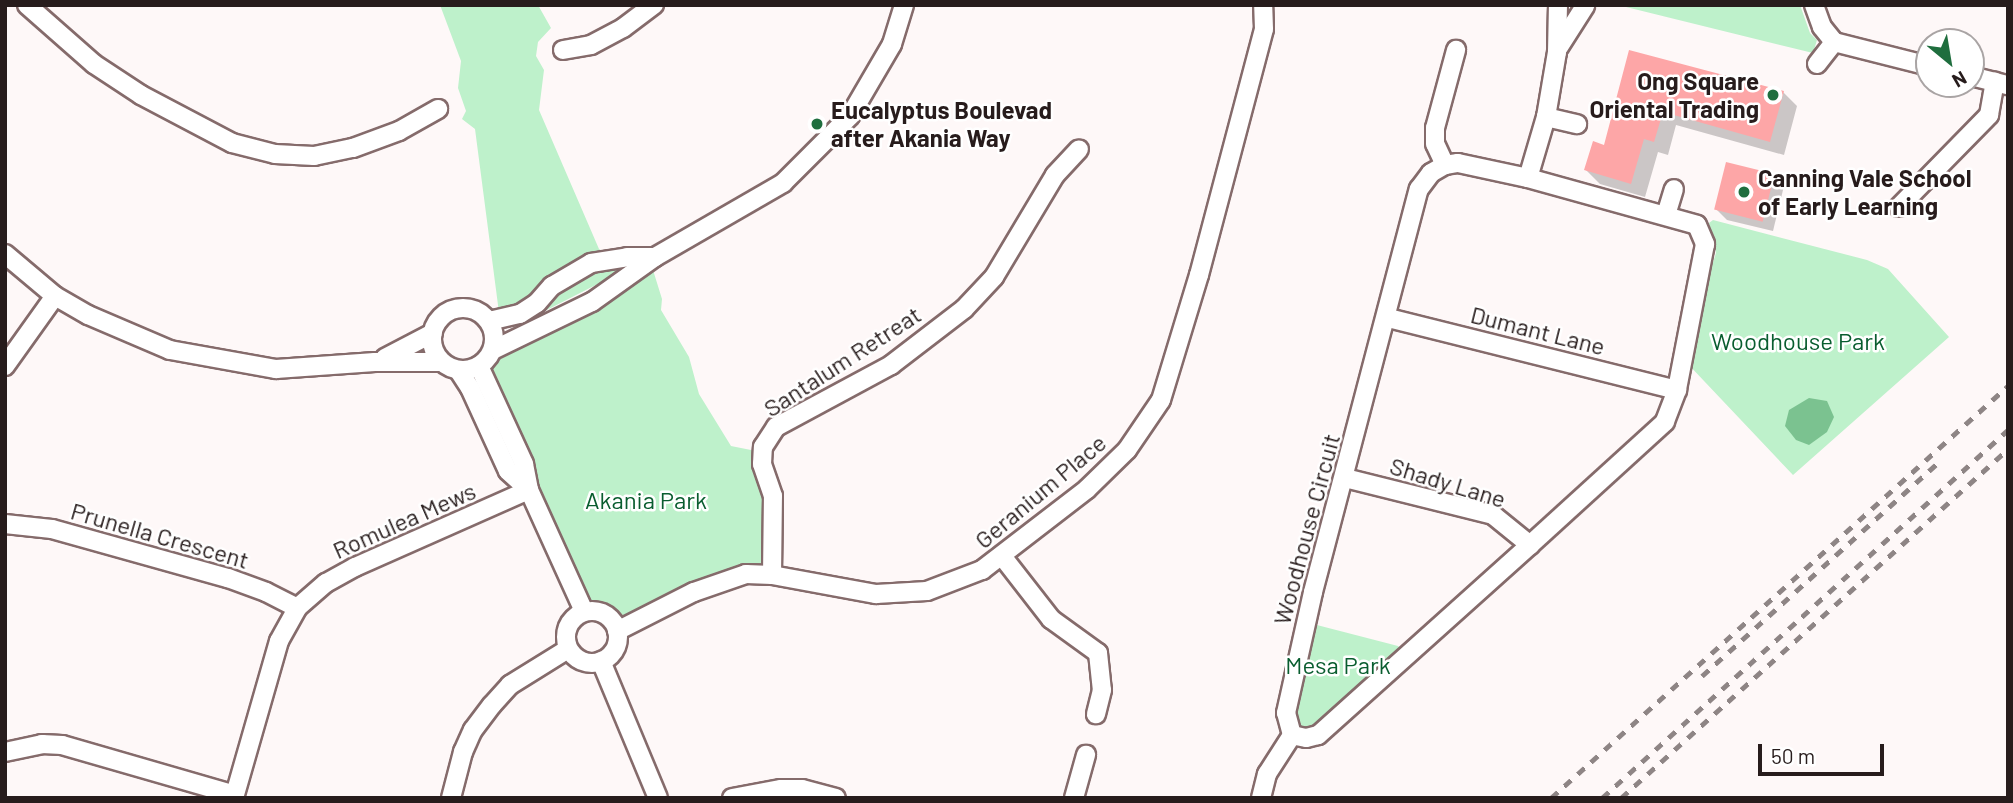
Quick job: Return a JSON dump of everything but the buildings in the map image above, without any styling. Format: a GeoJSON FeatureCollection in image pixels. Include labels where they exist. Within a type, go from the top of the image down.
{"type":"FeatureCollection","features":[{"type":"Feature","properties":{"kind":"street"},"geometry":{"type":"LineString","coordinates":[[27,5],[94,64],[141,95],[232,143],[275,154],[314,156],[353,148],[399,131],[438,109]]}},
{"type":"Feature","properties":{"kind":"street"},"geometry":{"type":"LineString","coordinates":[[563,50],[592,44],[623,28],[654,5]]}},
{"type":"Feature","properties":{"kind":"street"},"geometry":{"type":"LineString","coordinates":[[459,371],[479,366],[493,350],[593,302],[655,257],[783,183],[850,116],[892,44],[904,5]]}},
{"type":"Feature","properties":{"kind":"street","name":"Geranium Place"},"geometry":{"type":"LineString","coordinates":[[617,631],[694,592],[746,574],[772,575],[876,594],[927,591],[982,570],[1002,556],[1097,479],[1127,450],[1161,400],[1199,275],[1264,29],[1263,5]]}},
{"type":"Feature","properties":{"kind":"street"},"geometry":{"type":"LineString","coordinates":[[1528,178],[1546,117],[1557,51],[1558,5]]}},
{"type":"Feature","properties":{"kind":"street"},"geometry":{"type":"LineString","coordinates":[[1569,5],[1585,5]]}},
{"type":"Feature","properties":{"kind":"street"},"geometry":{"type":"LineString","coordinates":[[1557,51],[1585,5]]}},
{"type":"Feature","properties":{"kind":"street"},"geometry":{"type":"LineString","coordinates":[[1814,5],[1822,27],[1834,43],[1915,63]]}},
{"type":"Feature","properties":{"kind":"street"},"geometry":{"type":"LineString","coordinates":[[1818,64],[1834,43]]}},
{"type":"Feature","properties":{"kind":"street"},"geometry":{"type":"LineString","coordinates":[[1261,798],[1268,774],[1292,735],[1306,738],[1318,735],[1530,545],[1665,422],[1676,390],[1705,244],[1697,225],[1528,178],[1458,163],[1445,165],[1435,144],[1435,128],[1456,50]]}},
{"type":"Feature","properties":{"kind":"street"},"geometry":{"type":"LineString","coordinates":[[1899,206],[1989,115],[2001,84]]}},
{"type":"Feature","properties":{"kind":"street"},"geometry":{"type":"LineString","coordinates":[[1546,117],[1577,124]]}},
{"type":"Feature","properties":{"kind":"street","name":"Santalum Retreat"},"geometry":{"type":"LineString","coordinates":[[772,575],[773,496],[762,464],[763,447],[776,427],[891,365],[964,309],[994,277],[1055,175],[1079,149]]}},
{"type":"Feature","properties":{"kind":"street","name":"Woodhouse Circuit"},"geometry":{"type":"LineString","coordinates":[[1292,735],[1286,713],[1313,592],[1388,318],[1419,189],[1431,173],[1445,165]]}},
{"type":"Feature","properties":{"kind":"street"},"geometry":{"type":"LineString","coordinates":[[1666,215],[1674,189]]}},
{"type":"Feature","properties":{"kind":"street"},"geometry":{"type":"LineString","coordinates":[[5,254],[55,296],[88,315],[170,350],[276,369],[375,362],[441,362],[459,371],[508,471],[529,490]]}},
{"type":"Feature","properties":{"kind":"street"},"geometry":{"type":"LineString","coordinates":[[489,321],[520,314],[537,303],[552,286],[591,263],[627,257],[655,257]]}},
{"type":"Feature","properties":{"kind":"street"},"geometry":{"type":"LineString","coordinates":[[5,366],[55,296]]}},
{"type":"Feature","properties":{"kind":"street"},"geometry":{"type":"LineString","coordinates":[[441,362],[434,351],[433,333],[441,317],[460,308],[471,309],[489,321],[495,339],[493,350]]}},
{"type":"Feature","properties":{"kind":"street","name":"Dumant Lane"},"geometry":{"type":"LineString","coordinates":[[1388,318],[1676,390]]}},
{"type":"Feature","properties":{"kind":"street"},"geometry":{"type":"LineString","coordinates":[[375,362],[401,352],[433,333]]}},
{"type":"Feature","properties":{"kind":"street"},"geometry":{"type":"LineString","coordinates":[[479,366],[524,464],[529,490],[584,611]]}},
{"type":"Feature","properties":{"kind":"street","name":"Shady Lane"},"geometry":{"type":"LineString","coordinates":[[1345,478],[1493,515],[1530,545]]}},
{"type":"Feature","properties":{"kind":"street","name":"Romulea Mews"},"geometry":{"type":"LineString","coordinates":[[234,796],[279,641],[297,608],[326,583],[355,567],[529,490]]}},
{"type":"Feature","properties":{"kind":"street","name":"Prunella Crescent"},"geometry":{"type":"LineString","coordinates":[[5,524],[52,529],[228,578],[266,592],[297,608]]}},
{"type":"Feature","properties":{"kind":"street"},"geometry":{"type":"LineString","coordinates":[[1002,556],[1051,619],[1098,653],[1102,690],[1096,714]]}},
{"type":"Feature","properties":{"kind":"street"},"geometry":{"type":"LineString","coordinates":[[584,611],[602,612],[610,617],[617,631],[617,645],[601,662],[583,662],[568,649],[567,627],[584,611]]}},
{"type":"Feature","properties":{"kind":"street"},"geometry":{"type":"LineString","coordinates":[[451,798],[463,752],[473,730],[492,705],[510,685],[568,649]]}},
{"type":"Feature","properties":{"kind":"street"},"geometry":{"type":"LineString","coordinates":[[601,662],[658,798]]}},
{"type":"Feature","properties":{"kind":"street"},"geometry":{"type":"LineString","coordinates":[[5,752],[42,744],[62,746],[234,796]]}},
{"type":"Feature","properties":{"kind":"street"},"geometry":{"type":"LineString","coordinates":[[1074,798],[1086,755]]}},
{"type":"Feature","properties":{"kind":"street"},"geometry":{"type":"LineString","coordinates":[[732,798],[792,789],[836,798]]}},
{"type":"Feature","properties":{"kind":"green space"},"geometry":{"type":"Polygon","coordinates":[[[440,5],[538,5],[551,28],[538,42],[536,56],[544,70],[539,110],[599,249],[629,268],[535,316],[501,328],[475,129],[462,119],[466,111],[458,88],[461,61],[440,5]]]}},
{"type":"Feature","properties":{"kind":"green space"},"geometry":{"type":"Polygon","coordinates":[[[1800,5],[1810,33],[1817,40],[1813,53],[1622,6],[1800,5]]]}},
{"type":"Feature","properties":{"kind":"green space","name":"Woodhouse Park"},"geometry":{"type":"Polygon","coordinates":[[[1713,220],[1867,260],[1888,269],[1949,337],[1793,475],[1687,363],[1699,305],[1716,253],[1709,223],[1713,220]]]}},
{"type":"Feature","properties":{"kind":"green space","name":"Akania Park"},"geometry":{"type":"Polygon","coordinates":[[[653,270],[662,299],[661,310],[689,357],[699,394],[731,446],[756,451],[770,494],[772,570],[746,574],[618,630],[607,614],[585,608],[486,362],[499,339],[653,270]]]}},
{"type":"Feature","properties":{"kind":"green space","name":"Mesa Park"},"geometry":{"type":"Polygon","coordinates":[[[1313,624],[1398,646],[1404,652],[1316,730],[1302,729],[1293,721],[1313,624]]]}},
{"type":"Feature","properties":{"kind":"shaded area"},"geometry":{"type":"Polygon","coordinates":[[[1809,398],[1827,401],[1834,417],[1827,432],[1809,445],[1796,440],[1785,426],[1789,410],[1809,398]]]}},
{"type":"Feature","properties":{"kind":"railway"},"geometry":{"type":"LineString","coordinates":[[1551,798],[2008,386]]}},
{"type":"Feature","properties":{"kind":"railway"},"geometry":{"type":"LineString","coordinates":[[1602,798],[2008,430]]}},
{"type":"Feature","properties":{"kind":"railway"},"geometry":{"type":"LineString","coordinates":[[1621,798],[2008,449]]}},
{"type":"Feature","properties":{"kind":"railway"},"geometry":{"type":"LineString","coordinates":[[1702,676],[1941,460]]}},
{"type":"Feature","properties":{"kind":"place","name":"Ong Square Oriental Trading"},"geometry":{"type":"Point","coordinates":[1773,95]}},
{"type":"Feature","properties":{"kind":"place","name":"Eucalyptus Boulevad after Akania Way"},"geometry":{"type":"Point","coordinates":[817,124]}},
{"type":"Feature","properties":{"kind":"place","name":"Canning Vale School of Early Learning"},"geometry":{"type":"Point","coordinates":[1744,192]}}]}
